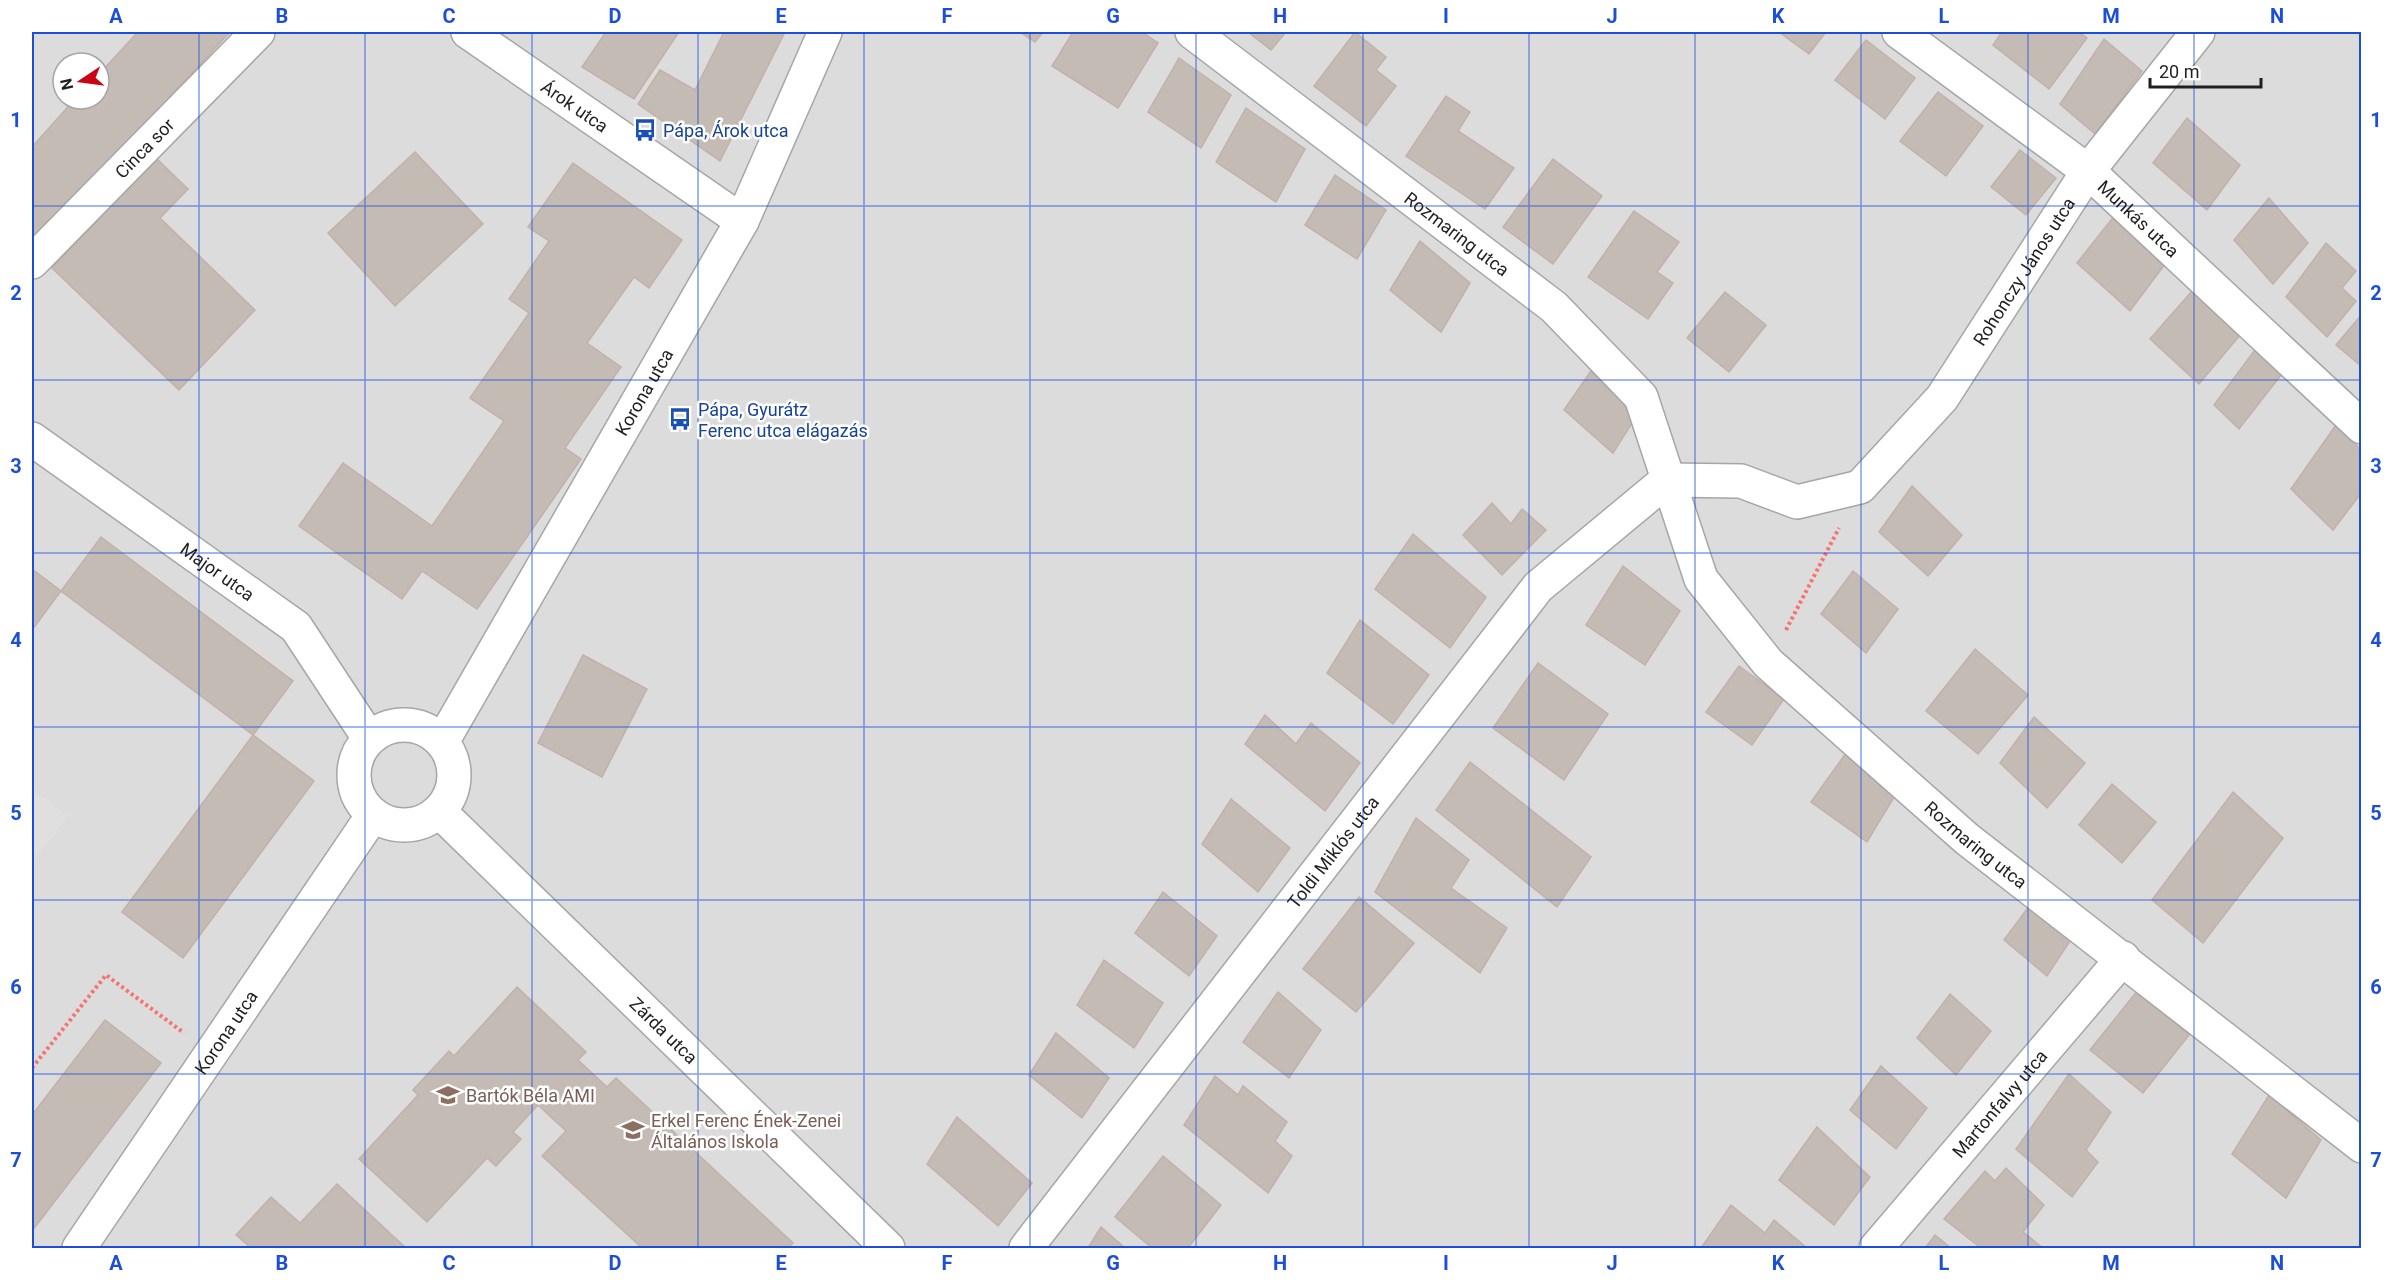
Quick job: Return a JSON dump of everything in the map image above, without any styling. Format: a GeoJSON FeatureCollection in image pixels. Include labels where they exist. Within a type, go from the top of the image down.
{"type":"FeatureCollection","features":[{"type":"Feature","properties":{"kind":"street","name":"Cinca sor"},"geometry":{"type":"LineString","coordinates":[[32,262],[258,32]]}},
{"type":"Feature","properties":{"kind":"street","name":"Árok utca"},"geometry":{"type":"LineString","coordinates":[[468,32],[742,221]]}},
{"type":"Feature","properties":{"kind":"street","name":"Korona utca"},"geometry":{"type":"LineString","coordinates":[[442,742],[742,221],[825,32]]}},
{"type":"Feature","properties":{"kind":"street","name":"Rozmaring utca"},"geometry":{"type":"LineString","coordinates":[[1192,32],[1554,307],[1641,398],[1701,579],[1768,663],[1967,839],[2123,958],[2361,1146]]}},
{"type":"Feature","properties":{"kind":"street","name":"Munkás utca"},"geometry":{"type":"LineString","coordinates":[[1899,32],[2088,171],[2361,427]]}},
{"type":"Feature","properties":{"kind":"street","name":"Rohonczy János utca"},"geometry":{"type":"LineString","coordinates":[[1860,487],[1942,398],[2088,171],[2198,32]]}},
{"type":"Feature","properties":{"kind":"street","name":"Major utca"},"geometry":{"type":"LineString","coordinates":[[32,439],[296,627],[369,738]]}},
{"type":"Feature","properties":{"kind":"street"},"geometry":{"type":"LineString","coordinates":[[1667,480],[1741,481],[1797,502],[1860,487]]}},
{"type":"Feature","properties":{"kind":"street","name":"Toldi Miklós utca"},"geometry":{"type":"LineString","coordinates":[[1026,1248],[1538,587],[1667,480]]}},
{"type":"Feature","properties":{"kind":"street"},"geometry":{"type":"LineString","coordinates":[[412,724],[423,728],[442,742],[449,752],[454,777],[449,796],[439,811],[422,822],[402,825],[373,815],[357,795],[353,771],[355,759],[369,738],[389,726],[412,724]]}},
{"type":"Feature","properties":{"kind":"street","name":"Zárda utca"},"geometry":{"type":"LineString","coordinates":[[439,811],[888,1248]]}},
{"type":"Feature","properties":{"kind":"street","name":"Korona utca"},"geometry":{"type":"LineString","coordinates":[[79,1248],[373,815]]}},
{"type":"Feature","properties":{"kind":"street","name":"Martonfalvy utca"},"geometry":{"type":"LineString","coordinates":[[1876,1248],[2123,958]]}},
{"type":"Feature","properties":{"kind":"path"},"geometry":{"type":"LineString","coordinates":[[1768,663],[1860,487]]}},
{"type":"Feature","properties":{"kind":"path"},"geometry":{"type":"LineString","coordinates":[[32,1068],[106,975],[210,1053]]}},
{"type":"Feature","properties":{"kind":"shaded area"},"geometry":{"type":"Polygon","coordinates":[[[32,32],[2361,32],[2361,1248],[32,1248],[32,32]]]}},
{"type":"Feature","properties":{"kind":"shaded area"},"geometry":{"type":"Polygon","coordinates":[[[32,788],[68,816],[32,864],[32,788]]]}},
{"type":"Feature","properties":{"kind":"building"},"geometry":{"type":"Polygon","coordinates":[[[138,32],[230,32],[32,247],[32,147],[64,111],[111,111],[111,61],[138,32]]]}},
{"type":"Feature","properties":{"kind":"building"},"geometry":{"type":"Polygon","coordinates":[[[606,32],[679,32],[634,99],[582,67],[606,32]]]}},
{"type":"Feature","properties":{"kind":"building"},"geometry":{"type":"Polygon","coordinates":[[[724,32],[785,32],[720,161],[638,104],[660,70],[695,90],[724,32]]]}},
{"type":"Feature","properties":{"kind":"building"},"geometry":{"type":"Polygon","coordinates":[[[1020,32],[1043,32],[1035,42],[1020,32]]]}},
{"type":"Feature","properties":{"kind":"building"},"geometry":{"type":"Polygon","coordinates":[[[1073,32],[1142,32],[1158,43],[1118,108],[1052,66],[1073,32]]]}},
{"type":"Feature","properties":{"kind":"building"},"geometry":{"type":"Polygon","coordinates":[[[1248,32],[1286,32],[1271,50],[1248,32]]]}},
{"type":"Feature","properties":{"kind":"building"},"geometry":{"type":"Polygon","coordinates":[[[1355,32],[1386,57],[1376,70],[1396,86],[1366,126],[1314,86],[1355,32]]]}},
{"type":"Feature","properties":{"kind":"building"},"geometry":{"type":"Polygon","coordinates":[[[1779,32],[1826,32],[1809,54],[1779,32]]]}},
{"type":"Feature","properties":{"kind":"building"},"geometry":{"type":"Polygon","coordinates":[[[2002,32],[2079,32],[2087,38],[2049,89],[1993,45],[2002,32]]]}},
{"type":"Feature","properties":{"kind":"building"},"geometry":{"type":"Polygon","coordinates":[[[2104,39],[2142,71],[2095,134],[2060,104],[2104,39]]]}},
{"type":"Feature","properties":{"kind":"building"},"geometry":{"type":"Polygon","coordinates":[[[1866,40],[1915,78],[1885,119],[1835,80],[1866,40]]]}},
{"type":"Feature","properties":{"kind":"building"},"geometry":{"type":"Polygon","coordinates":[[[1179,58],[1231,95],[1201,148],[1148,112],[1179,58]]]}},
{"type":"Feature","properties":{"kind":"building"},"geometry":{"type":"Polygon","coordinates":[[[1938,92],[1983,126],[1946,176],[1900,141],[1938,92]]]}},
{"type":"Feature","properties":{"kind":"building"},"geometry":{"type":"Polygon","coordinates":[[[1446,96],[1470,112],[1458,131],[1514,168],[1485,209],[1406,156],[1446,96]]]}},
{"type":"Feature","properties":{"kind":"building"},"geometry":{"type":"Polygon","coordinates":[[[1246,108],[1305,149],[1276,202],[1216,162],[1246,108]]]}},
{"type":"Feature","properties":{"kind":"building"},"geometry":{"type":"Polygon","coordinates":[[[2187,118],[2240,165],[2207,210],[2153,163],[2187,118]]]}},
{"type":"Feature","properties":{"kind":"building"},"geometry":{"type":"Polygon","coordinates":[[[2020,150],[2056,178],[2026,215],[1991,187],[2020,150]]]}},
{"type":"Feature","properties":{"kind":"building"},"geometry":{"type":"Polygon","coordinates":[[[415,152],[483,224],[395,306],[328,233],[415,152]]]}},
{"type":"Feature","properties":{"kind":"building"},"geometry":{"type":"Polygon","coordinates":[[[156,158],[188,189],[160,218],[255,310],[179,390],[52,268],[156,158]]]}},
{"type":"Feature","properties":{"kind":"building"},"geometry":{"type":"Polygon","coordinates":[[[1553,159],[1602,196],[1553,264],[1503,227],[1553,159]]]}},
{"type":"Feature","properties":{"kind":"building"},"geometry":{"type":"Polygon","coordinates":[[[573,163],[682,240],[649,288],[634,277],[587,343],[621,367],[565,448],[581,459],[477,609],[422,571],[402,599],[299,526],[343,463],[432,526],[504,421],[470,398],[529,313],[509,299],[549,241],[528,227],[573,163]]]}},
{"type":"Feature","properties":{"kind":"building"},"geometry":{"type":"Polygon","coordinates":[[[1335,175],[1386,210],[1357,259],[1305,225],[1335,175]]]}},
{"type":"Feature","properties":{"kind":"building"},"geometry":{"type":"Polygon","coordinates":[[[2269,198],[2308,243],[2273,284],[2234,240],[2269,198]]]}},
{"type":"Feature","properties":{"kind":"building"},"geometry":{"type":"Polygon","coordinates":[[[1634,211],[1679,242],[1657,272],[1673,283],[1648,319],[1588,277],[1634,211]]]}},
{"type":"Feature","properties":{"kind":"building"},"geometry":{"type":"Polygon","coordinates":[[[2115,215],[2165,264],[2130,311],[2077,263],[2115,215]]]}},
{"type":"Feature","properties":{"kind":"building"},"geometry":{"type":"Polygon","coordinates":[[[1420,241],[1470,283],[1441,332],[1390,290],[1420,241]]]}},
{"type":"Feature","properties":{"kind":"building"},"geometry":{"type":"Polygon","coordinates":[[[2326,243],[2356,271],[2342,288],[2356,301],[2327,337],[2286,297],[2326,243]]]}},
{"type":"Feature","properties":{"kind":"building"},"geometry":{"type":"Polygon","coordinates":[[[2192,291],[2240,335],[2199,384],[2150,339],[2192,291]]]}},
{"type":"Feature","properties":{"kind":"building"},"geometry":{"type":"Polygon","coordinates":[[[1725,292],[1766,325],[1729,372],[1687,338],[1725,292]]]}},
{"type":"Feature","properties":{"kind":"building"},"geometry":{"type":"Polygon","coordinates":[[[2362,314],[2362,367],[2336,345],[2362,314]]]}},
{"type":"Feature","properties":{"kind":"building"},"geometry":{"type":"Polygon","coordinates":[[[2255,350],[2281,375],[2239,429],[2214,405],[2255,350]]]}},
{"type":"Feature","properties":{"kind":"building"},"geometry":{"type":"Polygon","coordinates":[[[1591,371],[1637,415],[1613,453],[1564,410],[1591,371]]]}},
{"type":"Feature","properties":{"kind":"building"},"geometry":{"type":"Polygon","coordinates":[[[2336,425],[2362,451],[2362,492],[2333,530],[2291,489],[2336,425]]]}},
{"type":"Feature","properties":{"kind":"building"},"geometry":{"type":"Polygon","coordinates":[[[1912,486],[1962,535],[1928,576],[1879,532],[1912,486]]]}},
{"type":"Feature","properties":{"kind":"building"},"geometry":{"type":"Polygon","coordinates":[[[1492,503],[1511,524],[1522,509],[1546,530],[1502,575],[1463,535],[1492,503]]]}},
{"type":"Feature","properties":{"kind":"building"},"geometry":{"type":"Polygon","coordinates":[[[1413,534],[1486,597],[1450,648],[1375,589],[1413,534]]]}},
{"type":"Feature","properties":{"kind":"building"},"geometry":{"type":"Polygon","coordinates":[[[101,537],[293,681],[253,735],[61,591],[101,537]]]}},
{"type":"Feature","properties":{"kind":"building"},"geometry":{"type":"Polygon","coordinates":[[[1623,566],[1680,611],[1645,665],[1586,625],[1623,566]]]}},
{"type":"Feature","properties":{"kind":"building"},"geometry":{"type":"Polygon","coordinates":[[[32,569],[61,591],[32,630],[32,569]]]}},
{"type":"Feature","properties":{"kind":"building"},"geometry":{"type":"Polygon","coordinates":[[[1853,571],[1898,609],[1866,653],[1821,614],[1853,571]]]}},
{"type":"Feature","properties":{"kind":"building"},"geometry":{"type":"Polygon","coordinates":[[[1360,620],[1429,675],[1393,724],[1327,673],[1360,620]]]}},
{"type":"Feature","properties":{"kind":"building"},"geometry":{"type":"Polygon","coordinates":[[[1975,649],[2028,695],[1978,754],[1926,711],[1975,649]]]}},
{"type":"Feature","properties":{"kind":"building"},"geometry":{"type":"Polygon","coordinates":[[[583,655],[647,689],[602,777],[538,743],[583,655]]]}},
{"type":"Feature","properties":{"kind":"building"},"geometry":{"type":"Polygon","coordinates":[[[1538,663],[1608,714],[1564,780],[1493,728],[1538,663]]]}},
{"type":"Feature","properties":{"kind":"building"},"geometry":{"type":"Polygon","coordinates":[[[1739,666],[1784,699],[1752,745],[1706,712],[1739,666]]]}},
{"type":"Feature","properties":{"kind":"building"},"geometry":{"type":"Polygon","coordinates":[[[1265,715],[1296,744],[1311,723],[1360,763],[1325,811],[1245,744],[1265,715]]]}},
{"type":"Feature","properties":{"kind":"building"},"geometry":{"type":"Polygon","coordinates":[[[2034,717],[2085,763],[2047,808],[2000,763],[2034,717]]]}},
{"type":"Feature","properties":{"kind":"building"},"geometry":{"type":"Polygon","coordinates":[[[253,735],[314,781],[183,958],[122,912],[253,735]]]}},
{"type":"Feature","properties":{"kind":"building"},"geometry":{"type":"Polygon","coordinates":[[[1846,753],[1896,794],[1867,842],[1811,802],[1846,753]]]}},
{"type":"Feature","properties":{"kind":"building"},"geometry":{"type":"Polygon","coordinates":[[[1470,762],[1591,857],[1557,907],[1436,810],[1470,762]]]}},
{"type":"Feature","properties":{"kind":"building"},"geometry":{"type":"Polygon","coordinates":[[[2112,784],[2156,822],[2122,863],[2079,825],[2112,784]]]}},
{"type":"Feature","properties":{"kind":"building"},"geometry":{"type":"Polygon","coordinates":[[[2233,792],[2283,838],[2203,943],[2152,900],[2233,792]]]}},
{"type":"Feature","properties":{"kind":"building"},"geometry":{"type":"Polygon","coordinates":[[[1231,799],[1290,848],[1258,892],[1202,844],[1231,799]]]}},
{"type":"Feature","properties":{"kind":"building"},"geometry":{"type":"Polygon","coordinates":[[[1416,818],[1469,860],[1451,888],[1507,928],[1480,973],[1375,892],[1416,818]]]}},
{"type":"Feature","properties":{"kind":"building"},"geometry":{"type":"Polygon","coordinates":[[[1163,892],[1217,936],[1189,976],[1135,933],[1163,892]]]}},
{"type":"Feature","properties":{"kind":"building"},"geometry":{"type":"Polygon","coordinates":[[[1359,897],[1414,943],[1356,1012],[1303,969],[1359,897]]]}},
{"type":"Feature","properties":{"kind":"building"},"geometry":{"type":"Polygon","coordinates":[[[2033,901],[2074,935],[2047,976],[2004,940],[2033,901]]]}},
{"type":"Feature","properties":{"kind":"building"},"geometry":{"type":"Polygon","coordinates":[[[1104,960],[1163,1003],[1134,1048],[1077,1005],[1104,960]]]}},
{"type":"Feature","properties":{"kind":"building"},"geometry":{"type":"Polygon","coordinates":[[[517,987],[586,1052],[578,1060],[607,1087],[616,1078],[793,1243],[788,1248],[642,1248],[542,1156],[566,1131],[538,1105],[513,1132],[521,1139],[496,1166],[487,1158],[427,1222],[359,1159],[418,1095],[413,1090],[449,1051],[454,1056],[517,987]]]}},
{"type":"Feature","properties":{"kind":"building"},"geometry":{"type":"Polygon","coordinates":[[[2138,990],[2189,1035],[2143,1093],[2090,1050],[2138,990]]]}},
{"type":"Feature","properties":{"kind":"building"},"geometry":{"type":"Polygon","coordinates":[[[1278,992],[1321,1030],[1289,1078],[1243,1042],[1278,992]]]}},
{"type":"Feature","properties":{"kind":"building"},"geometry":{"type":"Polygon","coordinates":[[[1950,994],[1991,1031],[1956,1075],[1917,1038],[1950,994]]]}},
{"type":"Feature","properties":{"kind":"building"},"geometry":{"type":"Polygon","coordinates":[[[105,1020],[161,1063],[32,1231],[32,1115],[105,1020]]]}},
{"type":"Feature","properties":{"kind":"building"},"geometry":{"type":"Polygon","coordinates":[[[1056,1033],[1109,1078],[1082,1118],[1029,1075],[1056,1033]]]}},
{"type":"Feature","properties":{"kind":"building"},"geometry":{"type":"Polygon","coordinates":[[[1881,1066],[1927,1108],[1896,1149],[1850,1110],[1881,1066]]]}},
{"type":"Feature","properties":{"kind":"building"},"geometry":{"type":"Polygon","coordinates":[[[2069,1074],[2111,1112],[2086,1150],[2098,1162],[2072,1197],[2016,1149],[2069,1074]]]}},
{"type":"Feature","properties":{"kind":"building"},"geometry":{"type":"Polygon","coordinates":[[[1215,1076],[1238,1095],[1243,1086],[1287,1122],[1275,1141],[1292,1156],[1268,1193],[1184,1125],[1215,1076]]]}},
{"type":"Feature","properties":{"kind":"building"},"geometry":{"type":"Polygon","coordinates":[[[2269,1095],[2321,1140],[2286,1198],[2232,1154],[2269,1095]]]}},
{"type":"Feature","properties":{"kind":"building"},"geometry":{"type":"Polygon","coordinates":[[[957,1117],[1032,1183],[998,1226],[927,1164],[957,1117]]]}},
{"type":"Feature","properties":{"kind":"building"},"geometry":{"type":"Polygon","coordinates":[[[1817,1127],[1870,1177],[1834,1225],[1779,1180],[1817,1127]]]}},
{"type":"Feature","properties":{"kind":"building"},"geometry":{"type":"Polygon","coordinates":[[[1163,1156],[1221,1205],[1188,1248],[1152,1248],[1115,1217],[1163,1156]]]}},
{"type":"Feature","properties":{"kind":"building"},"geometry":{"type":"Polygon","coordinates":[[[2006,1168],[2044,1205],[2023,1232],[2043,1248],[1981,1248],[1944,1219],[1985,1171],[1995,1181],[2006,1168]]]}},
{"type":"Feature","properties":{"kind":"building"},"geometry":{"type":"Polygon","coordinates":[[[337,1184],[406,1248],[251,1248],[236,1235],[271,1197],[300,1223],[337,1184]]]}},
{"type":"Feature","properties":{"kind":"building"},"geometry":{"type":"Polygon","coordinates":[[[1731,1205],[1765,1233],[1774,1220],[1807,1248],[1701,1248],[1731,1205]]]}},
{"type":"Feature","properties":{"kind":"building"},"geometry":{"type":"Polygon","coordinates":[[[1101,1227],[1125,1248],[1088,1248],[1101,1227]]]}},
{"type":"Feature","properties":{"kind":"building"},"geometry":{"type":"Polygon","coordinates":[[[1935,1235],[1951,1248],[1925,1248],[1935,1235]]]}},
{"type":"Feature","properties":{"kind":"place","name":"Pápa, Árok utca"},"geometry":{"type":"Point","coordinates":[645,130]}},
{"type":"Feature","properties":{"kind":"place","name":"Pápa, Gyurátz Ferenc utca elágazás"},"geometry":{"type":"Point","coordinates":[680,419]}},
{"type":"Feature","properties":{"kind":"place","name":"Bartók Béla AMI"},"geometry":{"type":"Point","coordinates":[448,1095]}},
{"type":"Feature","properties":{"kind":"place","name":"Erkel Ferenc Ének-Zenei Általános Iskola"},"geometry":{"type":"Point","coordinates":[633,1130]}}]}
